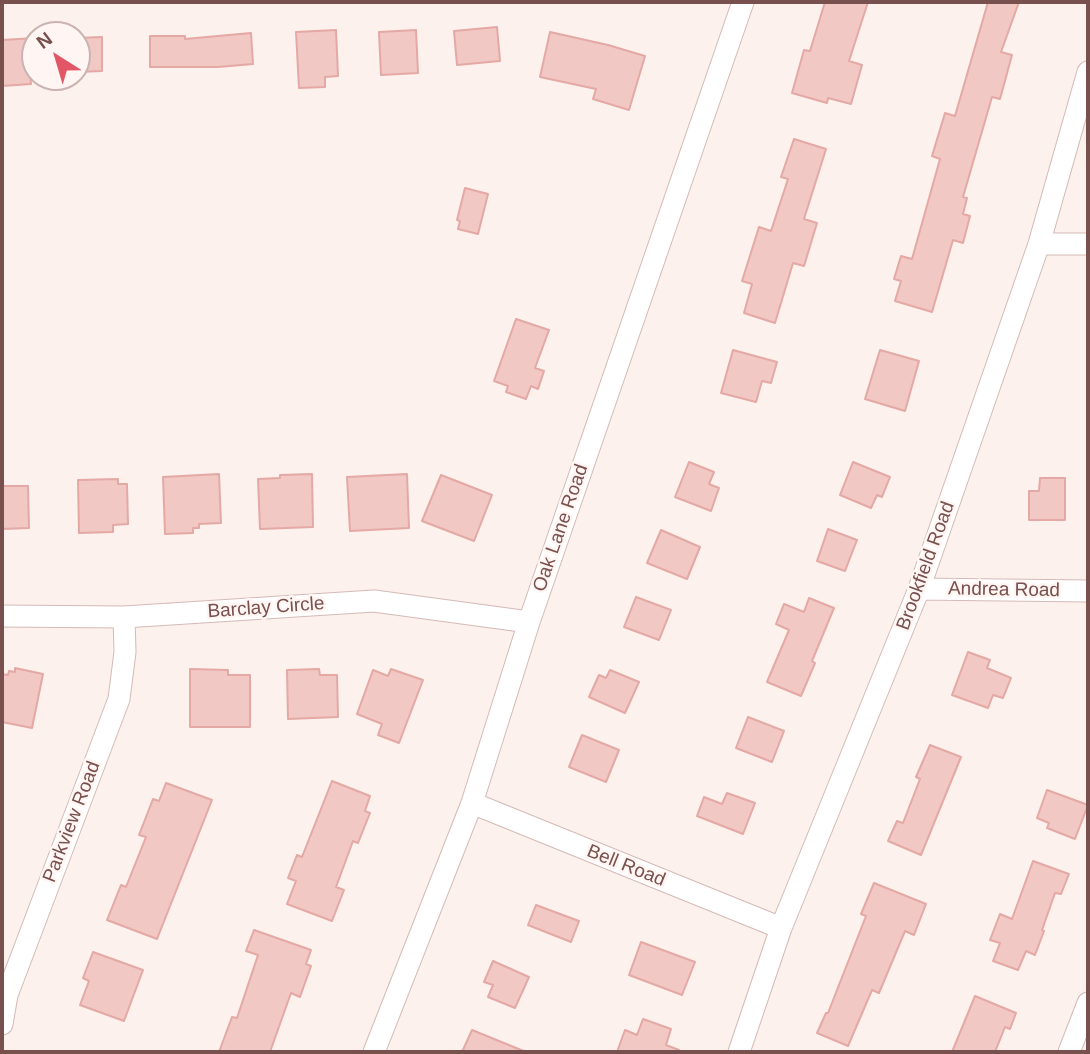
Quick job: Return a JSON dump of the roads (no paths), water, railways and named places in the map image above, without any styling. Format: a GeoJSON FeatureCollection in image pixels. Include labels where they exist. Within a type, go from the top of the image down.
{"type":"FeatureCollection","features":[{"type":"Feature","properties":{"kind":"street","name":"Oak Lane Road"},"geometry":{"type":"LineString","coordinates":[[374,1052],[472,803],[529,622],[741,2]]}},
{"type":"Feature","properties":{"kind":"street","name":"Brookfield Road"},"geometry":{"type":"LineString","coordinates":[[739,1052],[781,928],[919,589],[1039,244],[1088,72]]}},
{"type":"Feature","properties":{"kind":"street"},"geometry":{"type":"LineString","coordinates":[[1039,244],[1088,244]]}},
{"type":"Feature","properties":{"kind":"street","name":"Andrea Road"},"geometry":{"type":"LineString","coordinates":[[919,589],[1088,591]]}},
{"type":"Feature","properties":{"kind":"street","name":"Barclay Circle"},"geometry":{"type":"LineString","coordinates":[[2,615],[124,617],[374,601],[529,622]]}},
{"type":"Feature","properties":{"kind":"street","name":"Parkview Road"},"geometry":{"type":"LineString","coordinates":[[2,1024],[7,995],[119,699],[125,652],[124,617]]}},
{"type":"Feature","properties":{"kind":"street","name":"Bell Road"},"geometry":{"type":"LineString","coordinates":[[472,803],[781,928]]}},
{"type":"Feature","properties":{"kind":"street"},"geometry":{"type":"LineString","coordinates":[[1069,1052],[1088,1003]]}}]}
